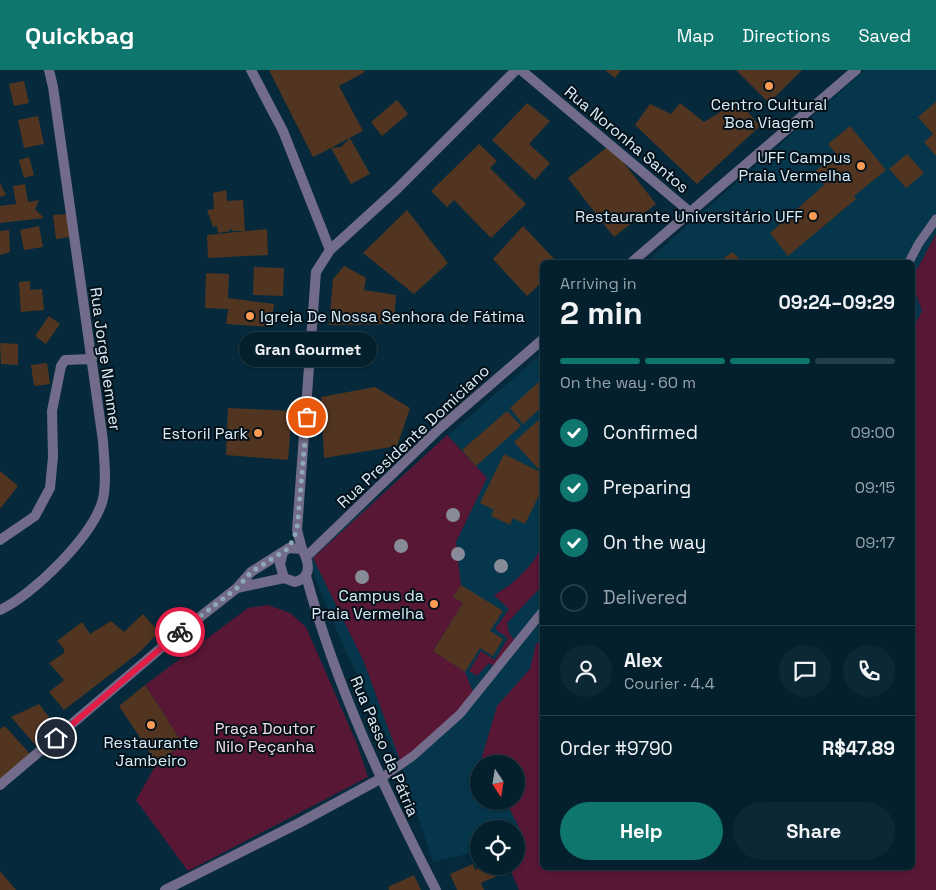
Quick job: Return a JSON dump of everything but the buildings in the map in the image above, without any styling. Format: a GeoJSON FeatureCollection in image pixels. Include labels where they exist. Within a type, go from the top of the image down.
{"type":"FeatureCollection","features":[{"type":"Feature","properties":{"kind":"street","name":"Rua Jorge Nemmer"},"geometry":{"type":"LineString","coordinates":[[0,610],[16,602],[56,567],[95,520],[100,506],[105,474],[103,440],[92,359],[49,70]]}},
{"type":"Feature","properties":{"kind":"street"},"geometry":{"type":"LineString","coordinates":[[251,70],[283,131],[330,250]]}},
{"type":"Feature","properties":{"kind":"street"},"geometry":{"type":"LineString","coordinates":[[237,588],[284,578],[295,582],[306,576],[308,567],[297,530],[316,272],[330,250],[397,189],[516,70]]}},
{"type":"Feature","properties":{"kind":"street","name":"Rua Noronha Santos"},"geometry":{"type":"LineString","coordinates":[[522,70],[690,212]]}},
{"type":"Feature","properties":{"kind":"street"},"geometry":{"type":"LineString","coordinates":[[634,260],[856,70]]}},
{"type":"Feature","properties":{"kind":"street","name":"Rua Presidente Domiciano"},"geometry":{"type":"LineString","coordinates":[[304,553],[439,429],[540,342]]}},
{"type":"Feature","properties":{"kind":"street"},"geometry":{"type":"LineString","coordinates":[[0,540],[36,516],[50,488],[53,458],[52,411],[61,366],[65,360],[92,359]]}},
{"type":"Feature","properties":{"kind":"street"},"geometry":{"type":"LineString","coordinates":[[284,578],[280,564],[297,530]]}},
{"type":"Feature","properties":{"kind":"street"},"geometry":{"type":"LineString","coordinates":[[0,785],[168,642],[237,588],[251,572],[286,550],[304,553]]}},
{"type":"Feature","properties":{"kind":"street","name":"Rua Passo da Pátria"},"geometry":{"type":"LineString","coordinates":[[306,576],[315,611],[363,741],[436,890]]}},
{"type":"Feature","properties":{"kind":"street","name":"Rua Passo da Pátria"},"geometry":{"type":"LineString","coordinates":[[295,582],[315,611]]}},
{"type":"Feature","properties":{"kind":"street"},"geometry":{"type":"LineString","coordinates":[[165,890],[299,823],[380,779]]}},
{"type":"Feature","properties":{"kind":"lane"},"geometry":{"type":"LineString","coordinates":[[910,260],[936,218]]}},
{"type":"Feature","properties":{"kind":"lane"},"geometry":{"type":"LineString","coordinates":[[380,779],[413,756],[460,714],[540,614]]}},
{"type":"Feature","properties":{"kind":"shaded area","name":"UFF Campus Praia Vermelha"},"geometry":{"type":"Polygon","coordinates":[[[865,70],[936,70],[936,740],[915,745],[915,260],[648,260],[865,70]]]}},
{"type":"Feature","properties":{"kind":"shaded area","name":"Campus da Praia Vermelha"},"geometry":{"type":"Polygon","coordinates":[[[540,355],[540,836],[525,840],[525,820],[470,820],[470,853],[433,862],[403,770],[341,641],[311,567],[310,557],[540,355]]]}},
{"type":"Feature","properties":{"kind":"green space"},"geometry":{"type":"Polygon","coordinates":[[[936,234],[936,890],[519,890],[513,875],[525,875],[525,820],[515,820],[510,810],[525,810],[525,755],[483,755],[497,706],[530,669],[536,644],[540,641],[540,870],[915,870],[915,324],[922,311],[915,292],[915,273],[936,234]]]}},
{"type":"Feature","properties":{"kind":"green space"},"geometry":{"type":"Polygon","coordinates":[[[447,435],[487,478],[456,542],[461,585],[453,597],[463,603],[433,651],[465,672],[474,694],[403,769],[364,662],[313,558],[447,435]]]}},
{"type":"Feature","properties":{"kind":"green space"},"geometry":{"type":"Polygon","coordinates":[[[540,548],[540,588],[507,623],[509,633],[518,645],[498,669],[489,663],[477,676],[469,671],[481,651],[495,660],[508,638],[495,629],[509,609],[494,595],[521,575],[540,548]]]}},
{"type":"Feature","properties":{"kind":"green space","name":"Praça Doutor Nilo Peçanha"},"geometry":{"type":"Polygon","coordinates":[[[268,605],[290,613],[306,627],[357,744],[368,777],[188,871],[136,800],[157,763],[183,744],[145,685],[248,608],[268,605]]]}},
{"type":"Feature","properties":{"kind":"way so far"},"geometry":{"type":"LineString","coordinates":[[180,632],[237,588],[251,572],[289,548],[297,530],[307,417]]}},
{"type":"Feature","properties":{"kind":"place","name":"Centro Cultural Boa Viagem"},"geometry":{"type":"Point","coordinates":[769,86]}},
{"type":"Feature","properties":{"kind":"place","name":"UFF Campus Praia Vermelha"},"geometry":{"type":"Point","coordinates":[861,166]}},
{"type":"Feature","properties":{"kind":"place","name":"Restaurante Universitário UFF"},"geometry":{"type":"Point","coordinates":[813,216]}},
{"type":"Feature","properties":{"kind":"place","name":"Igreja De Nossa Senhora de Fátima"},"geometry":{"type":"Point","coordinates":[250,316]}},
{"type":"Feature","properties":{"kind":"place","name":"Gran Gourmet"},"geometry":{"type":"Point","coordinates":[307,417]}},
{"type":"Feature","properties":{"kind":"place","name":"Estoril Park"},"geometry":{"type":"Point","coordinates":[258,433]}},
{"type":"Feature","properties":{"kind":"place","name":"Campus da Praia Vermelha"},"geometry":{"type":"Point","coordinates":[434,604]}},
{"type":"Feature","properties":{"kind":"place","name":"Restaurante Jambeiro"},"geometry":{"type":"Point","coordinates":[151,725]}},
{"type":"Feature","properties":{"kind":"route"},"geometry":{"type":"LineString","coordinates":[[56,738],[180,632]]}}]}
